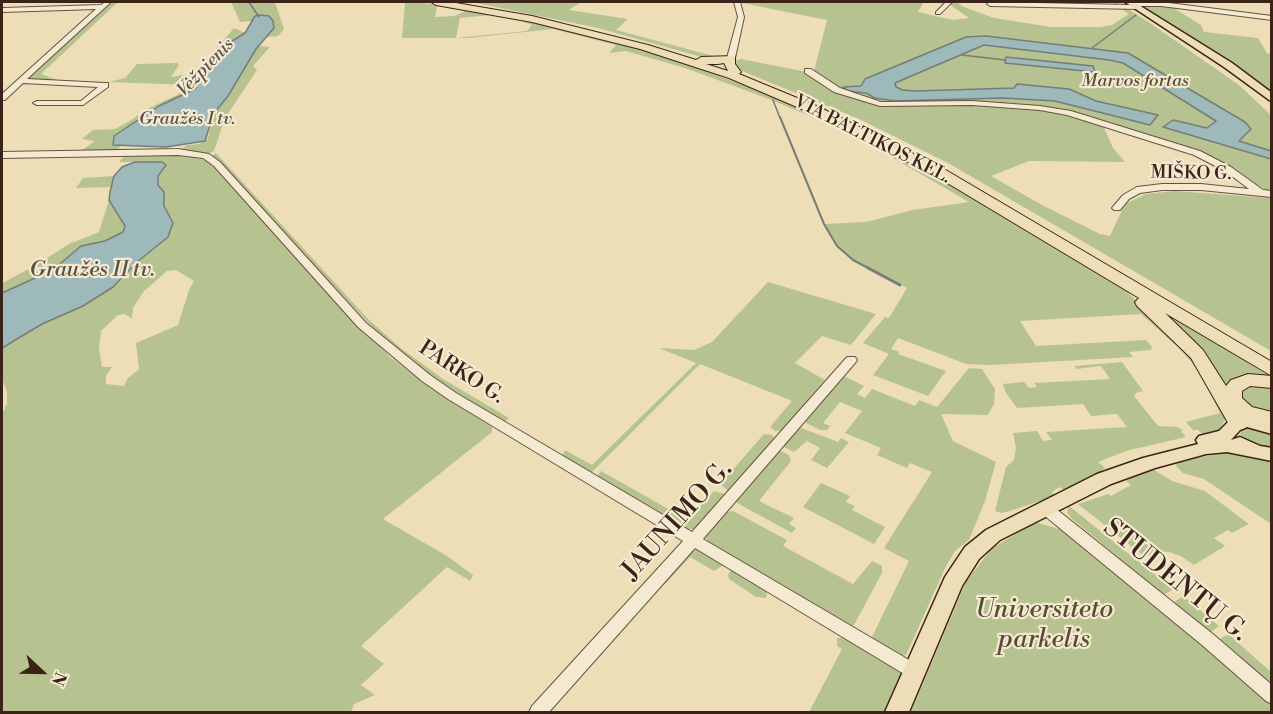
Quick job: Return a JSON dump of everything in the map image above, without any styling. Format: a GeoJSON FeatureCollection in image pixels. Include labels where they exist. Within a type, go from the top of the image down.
{"type":"FeatureCollection","features":[{"type":"Feature","properties":{"kind":"highway","name":"VIA BALTIKOS KEL."},"geometry":{"type":"LineString","coordinates":[[436,3],[574,24],[701,60],[805,99],[902,144],[1039,221],[1272,359]]}},
{"type":"Feature","properties":{"kind":"highway","name":"VIA BALTIKOS KEL."},"geometry":{"type":"LineString","coordinates":[[462,6],[559,25],[644,46],[793,100],[921,162],[1272,370]]}},
{"type":"Feature","properties":{"kind":"highway"},"geometry":{"type":"LineString","coordinates":[[701,60],[718,61],[731,58]]}},
{"type":"Feature","properties":{"kind":"highway"},"geometry":{"type":"LineString","coordinates":[[731,58],[729,64],[735,72]]}},
{"type":"Feature","properties":{"kind":"highway"},"geometry":{"type":"LineString","coordinates":[[1115,276],[1197,354],[1208,370],[1235,427]]}},
{"type":"Feature","properties":{"kind":"highway"},"geometry":{"type":"LineString","coordinates":[[1269,423],[1245,412],[1232,399],[1233,390],[1238,384],[1248,380],[1272,382]]}},
{"type":"Feature","properties":{"kind":"main road"},"geometry":{"type":"LineString","coordinates":[[1133,4],[1228,65],[1269,95]]}},
{"type":"Feature","properties":{"kind":"main road"},"geometry":{"type":"LineString","coordinates":[[897,712],[953,583],[972,553],[993,535],[1151,453],[1225,436],[1235,427],[1269,423]]}},
{"type":"Feature","properties":{"kind":"main road"},"geometry":{"type":"LineString","coordinates":[[1235,427],[1236,440],[1248,448]]}},
{"type":"Feature","properties":{"kind":"main road"},"geometry":{"type":"LineString","coordinates":[[1104,479],[1150,463],[1206,448],[1227,446],[1248,448],[1272,455]]}},
{"type":"Feature","properties":{"kind":"street"},"geometry":{"type":"LineString","coordinates":[[731,58],[741,17],[737,2]]}},
{"type":"Feature","properties":{"kind":"street"},"geometry":{"type":"LineString","coordinates":[[939,14],[949,2]]}},
{"type":"Feature","properties":{"kind":"street"},"geometry":{"type":"LineString","coordinates":[[1219,2],[1220,12]]}},
{"type":"Feature","properties":{"kind":"street"},"geometry":{"type":"LineString","coordinates":[[990,4],[1152,3],[1272,18]]}},
{"type":"Feature","properties":{"kind":"street"},"geometry":{"type":"LineString","coordinates":[[2,10],[105,4]]}},
{"type":"Feature","properties":{"kind":"street"},"geometry":{"type":"LineString","coordinates":[[2,98],[105,4]]}},
{"type":"Feature","properties":{"kind":"street"},"geometry":{"type":"LineString","coordinates":[[808,70],[837,90],[880,104],[972,103],[1040,108],[1068,113],[1197,153],[1227,169],[1261,193]]}},
{"type":"Feature","properties":{"kind":"street"},"geometry":{"type":"LineString","coordinates":[[21,81],[102,83],[105,85],[83,104],[37,103]]}},
{"type":"Feature","properties":{"kind":"street","name":"PARKO G."},"geometry":{"type":"LineString","coordinates":[[2,155],[178,152],[206,156],[217,164],[362,325],[405,362],[452,396],[915,672]]}},
{"type":"Feature","properties":{"kind":"street","name":"MIŠKO G."},"geometry":{"type":"LineString","coordinates":[[1117,208],[1126,196],[1137,190],[1162,187],[1201,187],[1272,194]]}},
{"type":"Feature","properties":{"kind":"street","name":"JAUNIMO G."},"geometry":{"type":"LineString","coordinates":[[538,712],[734,495],[851,360]]}},
{"type":"Feature","properties":{"kind":"street","name":"STUDENTŲ G."},"geometry":{"type":"LineString","coordinates":[[1046,508],[1208,640],[1272,696]]}},
{"type":"Feature","properties":{"kind":"green space"},"geometry":{"type":"Polygon","coordinates":[[[112,2],[118,2],[41,74],[60,81],[27,79],[112,2]]]}},
{"type":"Feature","properties":{"kind":"green space"},"geometry":{"type":"Polygon","coordinates":[[[231,2],[275,2],[284,29],[278,36],[266,37],[274,28],[269,16],[264,15],[252,21],[240,22],[231,2]]]}},
{"type":"Feature","properties":{"kind":"green space"},"geometry":{"type":"Polygon","coordinates":[[[405,2],[435,4],[437,7],[435,17],[455,16],[467,10],[505,15],[579,32],[670,58],[792,103],[901,155],[1125,290],[1186,348],[1202,367],[1228,413],[1225,413],[1226,418],[1218,431],[1202,434],[1198,430],[1193,430],[1186,422],[1220,413],[1200,372],[1178,347],[1141,314],[1020,321],[1036,346],[1146,340],[1152,347],[1151,350],[1129,352],[1133,357],[991,365],[966,364],[898,338],[891,349],[899,352],[898,354],[946,371],[928,396],[873,375],[889,354],[863,343],[885,317],[889,318],[907,288],[853,260],[837,246],[824,224],[866,222],[913,210],[969,202],[848,132],[769,99],[685,68],[626,51],[609,53],[616,45],[553,29],[469,38],[456,38],[402,38],[405,2]],[[492,15],[460,18],[456,38],[527,31],[532,25],[511,17],[492,15]]]}},
{"type":"Feature","properties":{"kind":"green space"},"geometry":{"type":"Polygon","coordinates":[[[471,2],[581,2],[569,10],[628,19],[616,30],[725,59],[705,58],[598,28],[471,2]]]}},
{"type":"Feature","properties":{"kind":"green space","name":"Marvos fortas"},"geometry":{"type":"Polygon","coordinates":[[[737,2],[924,2],[956,2],[994,18],[1051,27],[1100,27],[1112,25],[1129,14],[1112,2],[1116,2],[1239,85],[1271,115],[1271,193],[1208,155],[1102,123],[1113,148],[1125,162],[1029,161],[991,176],[1042,205],[1100,234],[1110,236],[1125,204],[1146,194],[1175,191],[1271,198],[1271,351],[948,163],[859,119],[733,66],[734,61],[741,59],[807,72],[814,71],[827,20],[737,2]],[[924,2],[918,12],[953,20],[969,18],[949,4],[924,2]]]}},
{"type":"Feature","properties":{"kind":"green space"},"geometry":{"type":"Polygon","coordinates":[[[1143,6],[1172,7],[1201,25],[1204,32],[1258,38],[1267,53],[1271,54],[1271,91],[1235,63],[1143,6]]]}},
{"type":"Feature","properties":{"kind":"green space"},"geometry":{"type":"Polygon","coordinates":[[[234,28],[245,33],[229,43],[195,89],[150,111],[116,151],[79,152],[95,141],[82,139],[93,130],[115,129],[147,109],[177,95],[189,85],[109,82],[125,78],[137,64],[177,63],[179,65],[171,77],[196,73],[234,28]]]}},
{"type":"Feature","properties":{"kind":"green space"},"geometry":{"type":"Polygon","coordinates":[[[258,46],[270,47],[253,66],[257,70],[225,118],[214,151],[207,154],[181,150],[187,145],[199,144],[208,138],[214,113],[228,96],[258,46]]]}},
{"type":"Feature","properties":{"kind":"green space"},"geometry":{"type":"Polygon","coordinates":[[[216,153],[367,318],[402,349],[443,379],[509,418],[504,422],[444,385],[419,368],[379,334],[211,156],[216,153]]]}},
{"type":"Feature","properties":{"kind":"green space"},"geometry":{"type":"Polygon","coordinates":[[[176,154],[207,160],[390,357],[437,392],[492,427],[492,432],[383,519],[447,556],[473,575],[470,581],[447,567],[361,646],[384,664],[361,685],[375,695],[354,704],[351,712],[2,712],[2,414],[7,404],[7,392],[2,379],[2,348],[42,324],[83,306],[113,287],[136,263],[156,248],[173,223],[164,206],[164,192],[158,185],[158,176],[164,170],[162,162],[119,162],[125,155],[176,154]],[[176,270],[167,271],[144,291],[133,308],[132,319],[125,314],[118,315],[101,331],[99,347],[102,367],[112,367],[106,376],[106,384],[124,386],[128,378],[139,369],[136,343],[178,325],[194,281],[176,270]]]}},
{"type":"Feature","properties":{"kind":"green space"},"geometry":{"type":"Polygon","coordinates":[[[114,176],[111,187],[76,188],[83,178],[114,176]]]}},
{"type":"Feature","properties":{"kind":"green space"},"geometry":{"type":"Polygon","coordinates":[[[109,200],[125,226],[123,232],[105,241],[81,246],[53,270],[2,293],[2,283],[69,244],[99,232],[109,200]]]}},
{"type":"Feature","properties":{"kind":"green space"},"geometry":{"type":"Polygon","coordinates":[[[768,282],[876,314],[851,345],[822,336],[795,363],[825,380],[781,431],[775,431],[770,427],[792,401],[700,364],[591,473],[562,456],[565,450],[592,465],[696,363],[659,348],[694,350],[712,342],[768,282]]]}},
{"type":"Feature","properties":{"kind":"green space"},"geometry":{"type":"Polygon","coordinates":[[[1152,304],[1271,377],[1225,393],[1152,304]]]}},
{"type":"Feature","properties":{"kind":"green space"},"geometry":{"type":"Polygon","coordinates":[[[1122,362],[1143,391],[1134,396],[1158,426],[1177,427],[1183,430],[1181,431],[1186,437],[1126,451],[1098,462],[1105,468],[1090,479],[1066,491],[1059,487],[1052,492],[1055,496],[1002,513],[995,511],[1006,467],[1014,460],[1016,448],[1013,433],[1037,431],[1043,441],[1052,440],[1046,432],[1127,427],[1117,414],[1091,416],[1083,404],[1017,408],[1006,393],[1003,384],[1024,382],[1029,388],[1037,387],[1034,383],[1110,379],[1101,366],[1076,369],[1075,366],[1122,362]]]}},
{"type":"Feature","properties":{"kind":"green space"},"geometry":{"type":"Polygon","coordinates":[[[969,368],[982,369],[995,389],[994,404],[988,415],[941,414],[953,441],[996,462],[985,501],[969,540],[955,551],[946,566],[906,655],[900,656],[870,641],[909,561],[884,548],[932,472],[910,463],[907,468],[877,455],[881,448],[845,433],[862,411],[840,402],[823,423],[830,426],[827,430],[820,430],[806,423],[804,419],[842,375],[864,386],[857,394],[865,398],[872,389],[915,406],[919,400],[937,407],[969,368]]]}},
{"type":"Feature","properties":{"kind":"green space"},"geometry":{"type":"Polygon","coordinates":[[[1248,384],[1271,385],[1271,411],[1261,412],[1247,407],[1238,393],[1248,384]]]}},
{"type":"Feature","properties":{"kind":"green space"},"geometry":{"type":"Polygon","coordinates":[[[1248,426],[1272,433],[1271,450],[1244,440],[1240,433],[1248,426]]]}},
{"type":"Feature","properties":{"kind":"green space"},"geometry":{"type":"Polygon","coordinates":[[[799,427],[838,442],[841,438],[849,442],[827,468],[811,460],[820,448],[807,441],[794,452],[784,447],[783,444],[799,427]]]}},
{"type":"Feature","properties":{"kind":"green space"},"geometry":{"type":"Polygon","coordinates":[[[764,434],[772,435],[774,438],[731,490],[727,490],[722,485],[723,481],[764,434]]]}},
{"type":"Feature","properties":{"kind":"green space"},"geometry":{"type":"Polygon","coordinates":[[[781,451],[789,455],[791,461],[759,501],[794,518],[789,524],[796,528],[792,533],[737,503],[737,500],[781,451]]]}},
{"type":"Feature","properties":{"kind":"green space"},"geometry":{"type":"Polygon","coordinates":[[[1232,452],[1271,460],[1271,524],[1204,479],[1183,473],[1176,466],[1177,461],[1232,452]]]}},
{"type":"Feature","properties":{"kind":"green space"},"geometry":{"type":"Polygon","coordinates":[[[1143,469],[1154,470],[1172,481],[1205,491],[1249,524],[1232,533],[1228,530],[1214,538],[1225,546],[1194,565],[1181,556],[1169,552],[1159,551],[1145,557],[1078,504],[1108,494],[1111,496],[1131,485],[1126,481],[1143,469]]]}},
{"type":"Feature","properties":{"kind":"green space"},"geometry":{"type":"Polygon","coordinates":[[[601,471],[688,520],[714,491],[725,494],[695,529],[686,529],[597,476],[601,471]]]}},
{"type":"Feature","properties":{"kind":"green space"},"geometry":{"type":"Polygon","coordinates":[[[821,483],[850,496],[846,502],[855,506],[852,510],[885,527],[874,544],[803,507],[821,483]]]}},
{"type":"Feature","properties":{"kind":"green space"},"geometry":{"type":"Polygon","coordinates":[[[1069,506],[1173,589],[1164,595],[1071,518],[1067,512],[1069,506]]]}},
{"type":"Feature","properties":{"kind":"green space"},"geometry":{"type":"Polygon","coordinates":[[[733,511],[787,540],[783,546],[853,584],[872,561],[882,566],[882,573],[854,625],[848,626],[708,543],[706,537],[727,512],[733,511]]]}},
{"type":"Feature","properties":{"kind":"green space","name":"Universiteto parkelis"},"geometry":{"type":"Polygon","coordinates":[[[1035,522],[1066,531],[1217,656],[1272,706],[1271,712],[911,712],[966,582],[991,549],[1035,522]]]}},
{"type":"Feature","properties":{"kind":"green space"},"geometry":{"type":"Polygon","coordinates":[[[700,550],[724,565],[714,571],[690,557],[666,583],[663,581],[689,552],[700,550]]]}},
{"type":"Feature","properties":{"kind":"green space"},"geometry":{"type":"Polygon","coordinates":[[[731,570],[735,570],[767,590],[766,598],[756,597],[729,579],[728,575],[731,570]]]}},
{"type":"Feature","properties":{"kind":"green space"},"geometry":{"type":"Polygon","coordinates":[[[1183,596],[1219,626],[1211,632],[1173,603],[1183,596]]]}},
{"type":"Feature","properties":{"kind":"green space"},"geometry":{"type":"Polygon","coordinates":[[[1228,634],[1271,672],[1271,686],[1220,639],[1228,634]]]}},
{"type":"Feature","properties":{"kind":"green space"},"geometry":{"type":"Polygon","coordinates":[[[846,637],[901,671],[902,676],[885,712],[809,712],[842,649],[837,646],[837,638],[846,637]]]}},
{"type":"Feature","properties":{"kind":"water","name":"Graužės I tv."},"geometry":{"type":"Polygon","coordinates":[[[255,16],[269,16],[274,28],[256,49],[228,96],[214,113],[205,141],[166,147],[113,145],[114,136],[159,106],[195,89],[229,43],[245,33],[255,16]]]}},
{"type":"Feature","properties":{"kind":"water"},"geometry":{"type":"Polygon","coordinates":[[[986,36],[1128,53],[1245,122],[1251,129],[1239,141],[1271,151],[1271,159],[1163,127],[1173,120],[1207,128],[1216,121],[1123,63],[1109,60],[984,45],[895,83],[896,87],[903,90],[915,91],[1014,88],[1017,84],[1069,89],[1096,101],[1158,115],[1150,125],[1055,101],[1003,98],[895,101],[875,98],[866,93],[847,91],[843,87],[861,86],[865,79],[966,37],[986,36]]]}},
{"type":"Feature","properties":{"kind":"water"},"geometry":{"type":"Polygon","coordinates":[[[1006,57],[1093,66],[1095,72],[1005,63],[1006,57]]]}},
{"type":"Feature","properties":{"kind":"water","name":"Graužės II tv."},"geometry":{"type":"Polygon","coordinates":[[[135,162],[162,162],[166,165],[158,176],[158,185],[164,192],[164,206],[173,223],[168,237],[136,263],[113,287],[83,306],[42,324],[2,348],[2,293],[53,270],[81,246],[105,241],[123,232],[125,226],[109,200],[110,192],[114,176],[122,167],[135,162]]]}},
{"type":"Feature","properties":{"kind":"waterway","name":"Vėžpienis"},"geometry":{"type":"LineString","coordinates":[[249,2],[259,17]]}},
{"type":"Feature","properties":{"kind":"waterway"},"geometry":{"type":"LineString","coordinates":[[1092,48],[1136,15]]}},
{"type":"Feature","properties":{"kind":"waterway"},"geometry":{"type":"LineString","coordinates":[[962,55],[1005,60]]}},
{"type":"Feature","properties":{"kind":"waterway"},"geometry":{"type":"LineString","coordinates":[[773,100],[780,118]]}},
{"type":"Feature","properties":{"kind":"waterway"},"geometry":{"type":"LineString","coordinates":[[780,117],[824,224],[837,246],[853,260],[870,269]]}},
{"type":"Feature","properties":{"kind":"waterway"},"geometry":{"type":"LineString","coordinates":[[868,268],[900,285]]}}]}
